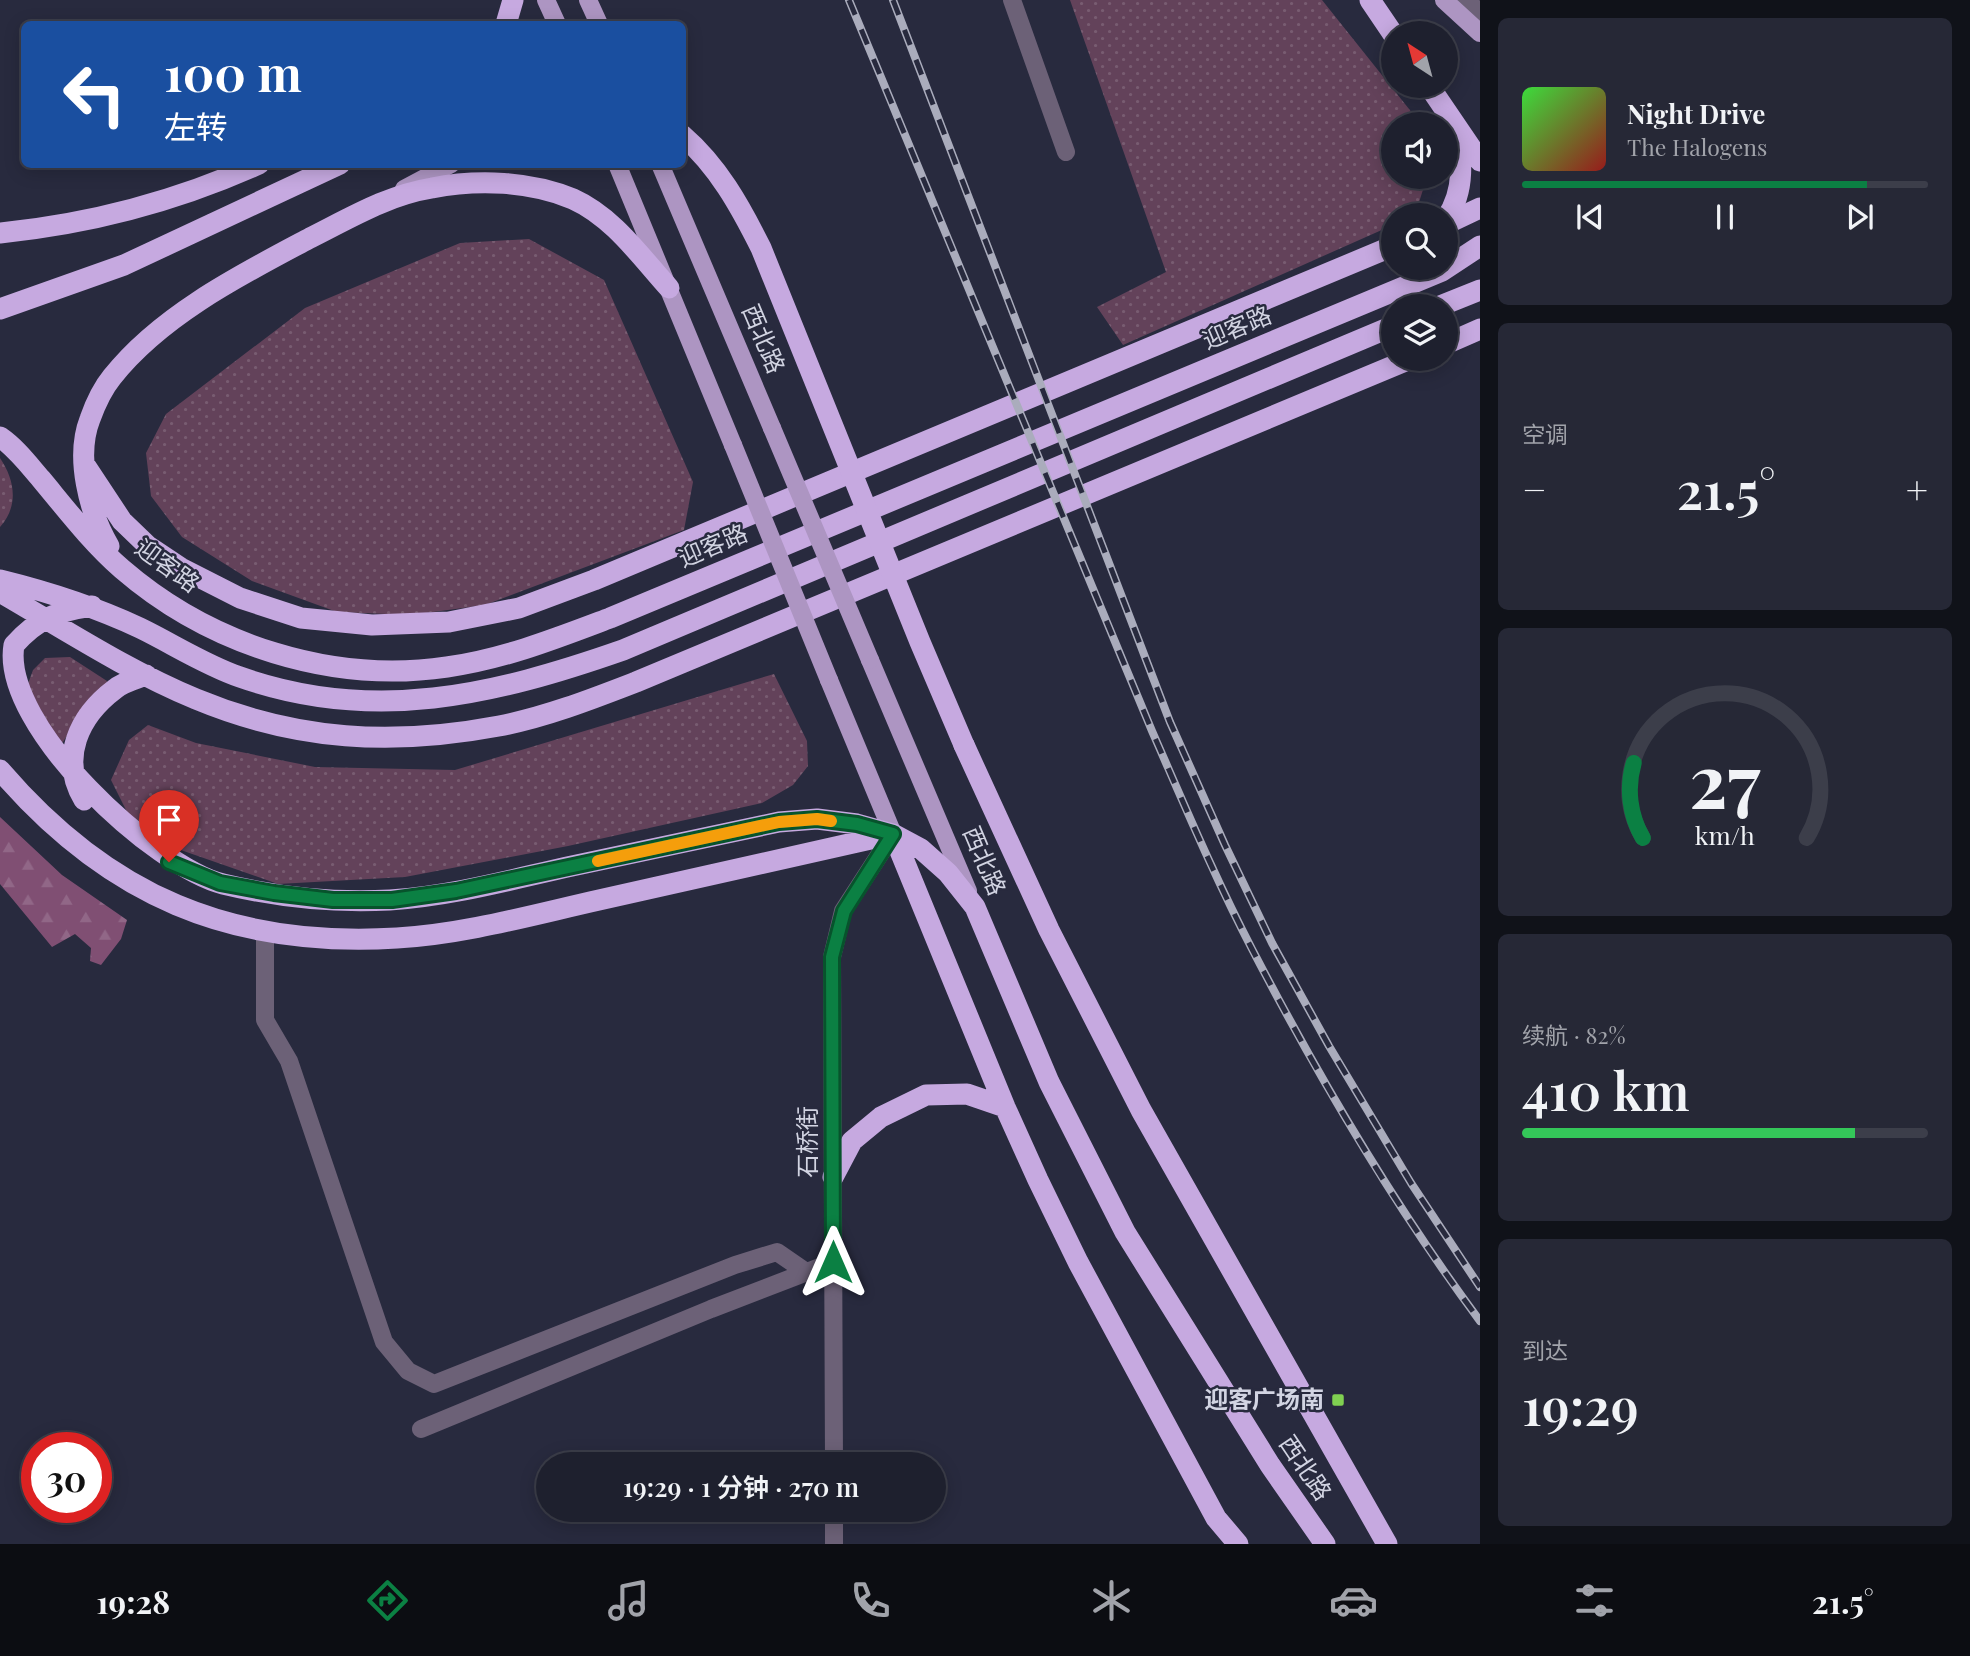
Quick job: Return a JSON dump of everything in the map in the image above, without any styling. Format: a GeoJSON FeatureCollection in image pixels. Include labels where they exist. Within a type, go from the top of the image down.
{"type":"FeatureCollection","features":[{"type":"Feature","properties":{"kind":"highway"},"geometry":{"type":"LineString","coordinates":[[507,21],[513,0]]}},
{"type":"Feature","properties":{"kind":"highway"},"geometry":{"type":"LineString","coordinates":[[1370,0],[1384,21]]}},
{"type":"Feature","properties":{"kind":"highway"},"geometry":{"type":"LineString","coordinates":[[1458,128],[1480,161]]}},
{"type":"Feature","properties":{"kind":"highway"},"geometry":{"type":"LineString","coordinates":[[1455,203],[1461,181],[1458,138]]}},
{"type":"Feature","properties":{"kind":"highway"},"geometry":{"type":"LineString","coordinates":[[686,139],[720,175],[741,208],[761,248],[920,642],[1037,905],[1141,1110],[1387,1544]]}},
{"type":"Feature","properties":{"kind":"highway"},"geometry":{"type":"LineString","coordinates":[[0,233],[51,228],[118,213],[182,194],[249,168]]}},
{"type":"Feature","properties":{"kind":"highway"},"geometry":{"type":"LineString","coordinates":[[0,309],[124,265],[331,168]]}},
{"type":"Feature","properties":{"kind":"highway"},"geometry":{"type":"LineString","coordinates":[[122,569],[100,532],[89,498],[85,464],[85,440],[89,420],[111,378],[141,346],[231,281],[379,202],[432,188],[488,183],[533,188],[559,195],[607,220],[669,288]]}},
{"type":"Feature","properties":{"kind":"highway"},"geometry":{"type":"LineString","coordinates":[[1458,217],[1480,208]]}},
{"type":"Feature","properties":{"kind":"highway","name":"迎客路"},"geometry":{"type":"LineString","coordinates":[[0,437],[22,457],[122,569],[179,610],[240,642],[299,660],[371,672],[447,667],[529,649],[610,618],[1442,271],[1478,247]]}},
{"type":"Feature","properties":{"kind":"highway"},"geometry":{"type":"LineString","coordinates":[[85,464],[122,521],[149,546],[181,568],[240,598],[301,618],[372,625],[449,622],[519,608],[594,580],[1381,251]]}},
{"type":"Feature","properties":{"kind":"highway"},"geometry":{"type":"LineString","coordinates":[[1458,299],[1480,290]]}},
{"type":"Feature","properties":{"kind":"highway"},"geometry":{"type":"LineString","coordinates":[[1458,339],[1480,329]]}},
{"type":"Feature","properties":{"kind":"highway"},"geometry":{"type":"LineString","coordinates":[[0,580],[92,607],[238,677],[288,691],[353,700],[417,701],[483,692],[550,676],[623,650],[1381,331]]}},
{"type":"Feature","properties":{"kind":"highway"},"geometry":{"type":"LineString","coordinates":[[0,592],[145,675],[196,699],[256,721],[314,734],[388,738],[439,735],[502,726],[575,705],[636,682],[1381,371]]}},
{"type":"Feature","properties":{"kind":"highway"},"geometry":{"type":"LineString","coordinates":[[1,696],[1,676],[8,652],[26,632],[45,618],[69,610],[92,607]]}},
{"type":"Feature","properties":{"kind":"highway"},"geometry":{"type":"LineString","coordinates":[[89,808],[78,789],[73,769],[73,746],[97,705],[117,687],[145,675]]}},
{"type":"Feature","properties":{"kind":"highway"},"geometry":{"type":"LineString","coordinates":[[27,746],[54,776],[89,808],[125,835],[169,862],[220,883],[274,893],[333,900],[392,900],[456,891],[779,822],[817,819],[857,824],[893,834],[921,849],[939,865],[975,907]]}},
{"type":"Feature","properties":{"kind":"highway"},"geometry":{"type":"LineString","coordinates":[[0,770],[58,830],[97,862],[132,884],[201,916],[265,931],[344,939],[398,938],[474,928],[893,834]]}},
{"type":"Feature","properties":{"kind":"highway"},"geometry":{"type":"LineString","coordinates":[[893,834],[1005,1107],[1078,1262],[1216,1518],[1238,1544]]}},
{"type":"Feature","properties":{"kind":"highway","name":"西北路"},"geometry":{"type":"LineString","coordinates":[[975,907],[1049,1082],[1125,1232],[1270,1465],[1325,1544]]}},
{"type":"Feature","properties":{"kind":"highway"},"geometry":{"type":"LineString","coordinates":[[833,1177],[852,1141],[881,1117],[926,1095],[967,1094],[1005,1107]]}},
{"type":"Feature","properties":{"kind":"main road"},"geometry":{"type":"LineString","coordinates":[[546,0],[556,21]]}},
{"type":"Feature","properties":{"kind":"main road"},"geometry":{"type":"LineString","coordinates":[[589,0],[598,21]]}},
{"type":"Feature","properties":{"kind":"main road"},"geometry":{"type":"LineString","coordinates":[[1444,0],[1480,33]]}},
{"type":"Feature","properties":{"kind":"main road"},"geometry":{"type":"LineString","coordinates":[[379,202],[443,168]]}},
{"type":"Feature","properties":{"kind":"main road"},"geometry":{"type":"LineString","coordinates":[[619,168],[893,834]]}},
{"type":"Feature","properties":{"kind":"main road","name":"西北路"},"geometry":{"type":"LineString","coordinates":[[662,168],[975,907]]}},
{"type":"Feature","properties":{"kind":"street"},"geometry":{"type":"LineString","coordinates":[[1012,0],[1066,152]]}},
{"type":"Feature","properties":{"kind":"street"},"geometry":{"type":"LineString","coordinates":[[1466,0],[1480,13]]}},
{"type":"Feature","properties":{"kind":"street","name":"石桥街"},"geometry":{"type":"LineString","coordinates":[[834,1452],[832,957],[844,911],[893,834]]}},
{"type":"Feature","properties":{"kind":"street"},"geometry":{"type":"LineString","coordinates":[[265,931],[265,1020],[289,1061],[384,1342],[408,1371],[434,1384],[735,1265],[777,1252],[806,1272]]}},
{"type":"Feature","properties":{"kind":"street"},"geometry":{"type":"LineString","coordinates":[[421,1429],[833,1262]]}},
{"type":"Feature","properties":{"kind":"street"},"geometry":{"type":"LineString","coordinates":[[834,1522],[834,1544]]}},
{"type":"Feature","properties":{"kind":"shaded area"},"geometry":{"type":"Polygon","coordinates":[[[1070,0],[1322,0],[1381,74],[1381,98],[1400,98],[1411,112],[1381,112],[1381,189],[1423,189],[1419,203],[1381,203],[1381,230],[1123,345],[1097,307],[1166,272],[1070,0]]]}},
{"type":"Feature","properties":{"kind":"shaded area"},"geometry":{"type":"Polygon","coordinates":[[[529,239],[604,280],[693,482],[684,530],[485,605],[411,615],[337,612],[252,581],[182,537],[151,496],[146,453],[166,414],[305,308],[460,243],[529,239]]]}},
{"type":"Feature","properties":{"kind":"shaded area"},"geometry":{"type":"Polygon","coordinates":[[[0,458],[9,475],[13,493],[10,510],[0,527],[0,458]]]}},
{"type":"Feature","properties":{"kind":"shaded area"},"geometry":{"type":"Polygon","coordinates":[[[70,657],[107,681],[106,689],[63,742],[52,741],[25,692],[33,670],[45,658],[70,657]]]}},
{"type":"Feature","properties":{"kind":"shaded area"},"geometry":{"type":"Polygon","coordinates":[[[774,674],[807,741],[808,766],[793,785],[762,803],[568,846],[405,877],[278,884],[175,848],[129,816],[111,780],[129,740],[148,725],[196,743],[315,767],[455,770],[774,674]]]}},
{"type":"Feature","properties":{"kind":"green space"},"geometry":{"type":"Polygon","coordinates":[[[0,817],[62,875],[127,920],[121,939],[101,965],[90,961],[91,948],[75,934],[52,947],[0,884],[0,817]]]}},
{"type":"Feature","properties":{"kind":"railway"},"geometry":{"type":"LineString","coordinates":[[849,0],[1152,731],[1225,895],[1277,997],[1358,1140],[1417,1232],[1480,1321]]}},
{"type":"Feature","properties":{"kind":"railway"},"geometry":{"type":"LineString","coordinates":[[893,0],[1170,722],[1225,845],[1272,943],[1329,1046],[1411,1183],[1480,1287]]}},
{"type":"Feature","properties":{"kind":"slow traffic"},"geometry":{"type":"LineString","coordinates":[[598,861],[779,822],[817,819],[831,821]]}},
{"type":"Feature","properties":{"kind":"place","name":"迎客广场南"},"geometry":{"type":"Point","coordinates":[1338,1400]}},
{"type":"Feature","properties":{"kind":"route"},"geometry":{"type":"LineString","coordinates":[[169,862],[220,883],[274,893],[333,900],[392,900],[456,891],[779,822],[817,819],[857,824],[893,834],[844,911],[832,957],[833,1262]]}}]}
